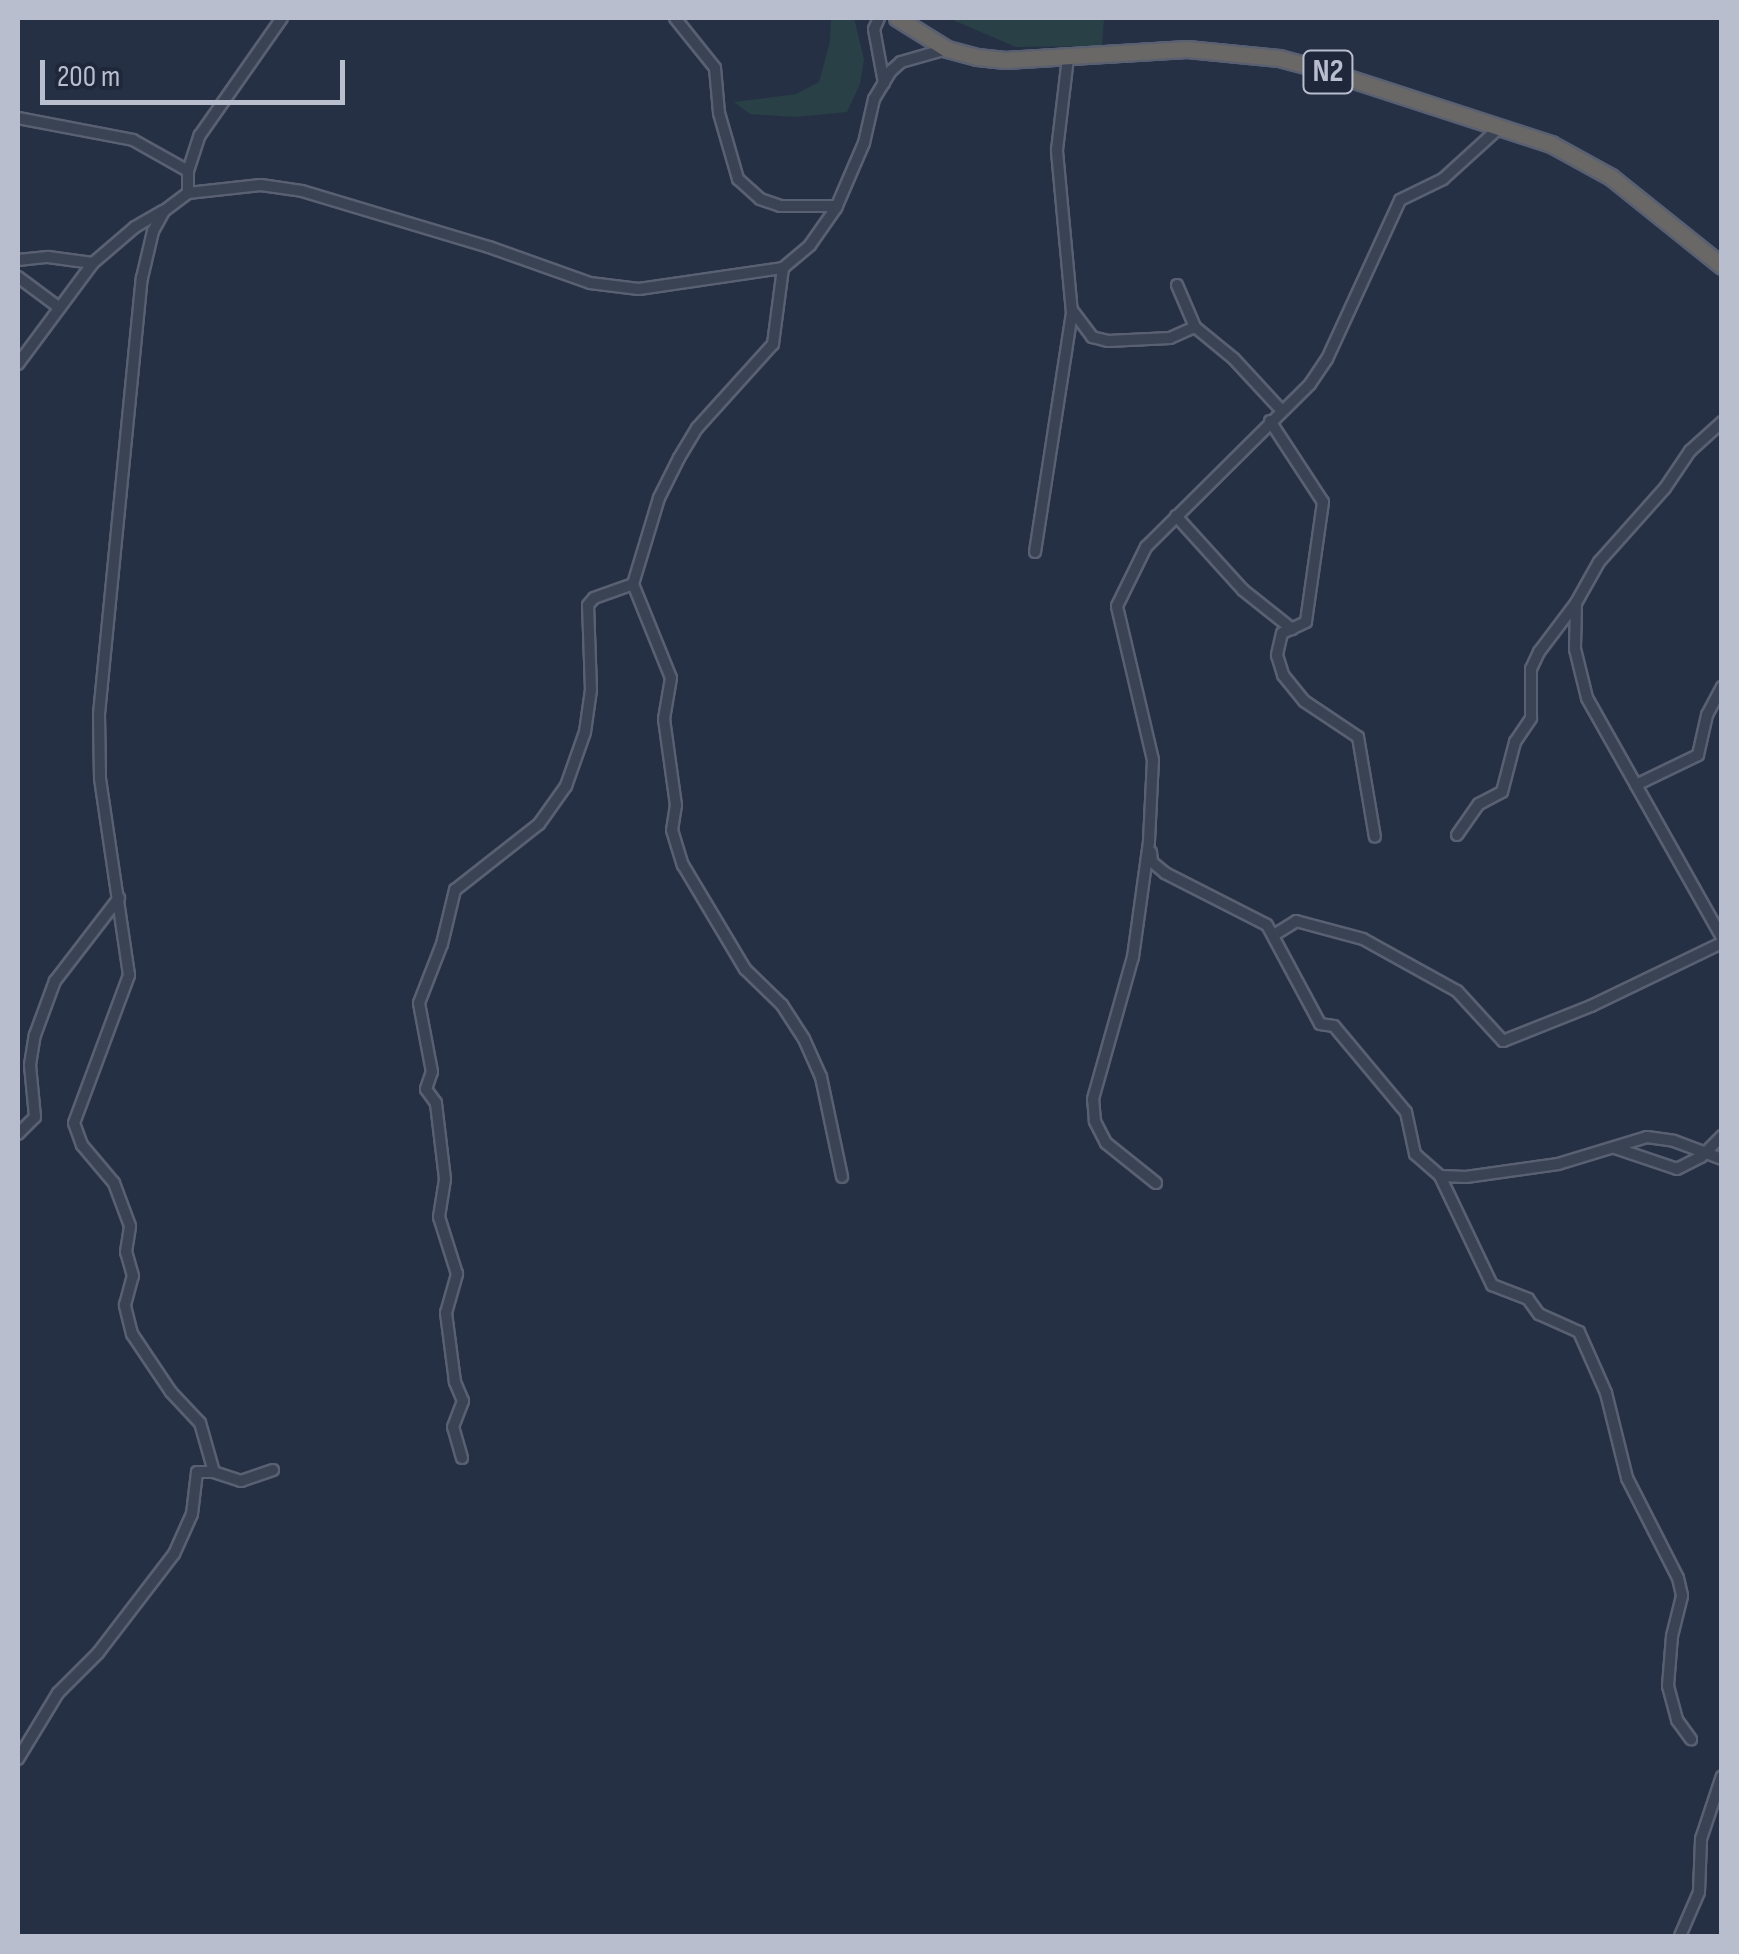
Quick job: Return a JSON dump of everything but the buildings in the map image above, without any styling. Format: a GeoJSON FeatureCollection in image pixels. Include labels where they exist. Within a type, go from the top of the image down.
{"type":"FeatureCollection","features":[{"type":"Feature","properties":{"kind":"highway","name":"N2"},"geometry":{"type":"LineString","coordinates":[[897,18],[948,49],[1006,60],[1186,49],[1279,58],[1526,134],[1584,160],[1722,266]]}},
{"type":"Feature","properties":{"kind":"street"},"geometry":{"type":"LineString","coordinates":[[188,193],[188,171],[200,134],[282,18]]}},
{"type":"Feature","properties":{"kind":"street"},"geometry":{"type":"LineString","coordinates":[[675,18],[715,68],[719,112],[738,179],[760,199],[780,206],[838,206]]}},
{"type":"Feature","properties":{"kind":"street"},"geometry":{"type":"LineString","coordinates":[[878,18],[874,29],[884,83]]}},
{"type":"Feature","properties":{"kind":"street"},"geometry":{"type":"LineString","coordinates":[[18,364],[57,306],[94,264],[135,227],[188,193],[261,184],[302,191],[490,247],[590,282],[639,290],[783,268],[810,245],[838,206],[884,83],[902,62],[948,49]]}},
{"type":"Feature","properties":{"kind":"street"},"geometry":{"type":"LineString","coordinates":[[1035,552],[1061,405],[1072,310],[1057,150],[1068,58]]}},
{"type":"Feature","properties":{"kind":"street"},"geometry":{"type":"LineString","coordinates":[[18,118],[133,140],[188,171]]}},
{"type":"Feature","properties":{"kind":"street"},"geometry":{"type":"LineString","coordinates":[[1156,1183],[1106,1143],[1096,1121],[1093,1099],[1133,958],[1149,841],[1153,760],[1117,606],[1146,547],[1310,384],[1328,359],[1400,200],[1443,180],[1499,128]]}},
{"type":"Feature","properties":{"kind":"street"},"geometry":{"type":"LineString","coordinates":[[164,210],[153,232],[142,278],[99,714],[100,778],[130,975],[74,1123],[82,1145],[114,1183],[130,1226],[126,1252],[133,1276],[125,1305],[132,1334],[171,1392],[200,1423],[214,1472]]}},
{"type":"Feature","properties":{"kind":"street"},"geometry":{"type":"LineString","coordinates":[[18,260],[48,257],[94,264]]}},
{"type":"Feature","properties":{"kind":"street"},"geometry":{"type":"LineString","coordinates":[[783,268],[773,344],[697,428],[679,458],[659,498],[633,584],[670,678],[664,719],[676,804],[672,830],[684,865],[746,969],[782,1004],[804,1039],[821,1077],[842,1177]]}},
{"type":"Feature","properties":{"kind":"street"},"geometry":{"type":"LineString","coordinates":[[18,277],[57,306]]}},
{"type":"Feature","properties":{"kind":"street"},"geometry":{"type":"LineString","coordinates":[[1177,286],[1194,328],[1234,359],[1281,410]]}},
{"type":"Feature","properties":{"kind":"street"},"geometry":{"type":"LineString","coordinates":[[1072,310],[1092,337],[1108,341],[1170,338],[1194,328]]}},
{"type":"Feature","properties":{"kind":"street"},"geometry":{"type":"LineString","coordinates":[[1270,421],[1322,502],[1306,622],[1282,632],[1278,655],[1283,675],[1304,701],[1358,737],[1375,837]]}},
{"type":"Feature","properties":{"kind":"street"},"geometry":{"type":"LineString","coordinates":[[1457,835],[1479,804],[1502,792],[1515,742],[1531,718],[1532,668],[1598,562],[1665,488],[1690,451],[1722,422]]}},
{"type":"Feature","properties":{"kind":"street"},"geometry":{"type":"LineString","coordinates":[[1176,516],[1243,590],[1292,629]]}},
{"type":"Feature","properties":{"kind":"street"},"geometry":{"type":"LineString","coordinates":[[462,1458],[453,1427],[463,1400],[455,1382],[446,1313],[457,1274],[439,1218],[445,1179],[436,1103],[426,1088],[432,1072],[419,1003],[442,944],[454,890],[539,824],[566,786],[585,732],[591,690],[588,605],[594,598],[633,584]]}},
{"type":"Feature","properties":{"kind":"street"},"geometry":{"type":"LineString","coordinates":[[1274,935],[1296,921],[1363,939],[1457,991],[1504,1040],[1591,1006],[1722,940],[1586,698],[1575,649],[1576,603]]}},
{"type":"Feature","properties":{"kind":"street"},"geometry":{"type":"LineString","coordinates":[[1636,784],[1698,756],[1707,716],[1722,686]]}},
{"type":"Feature","properties":{"kind":"street"},"geometry":{"type":"LineString","coordinates":[[1149,841],[1152,862],[1166,873],[1267,925],[1320,1024],[1334,1026],[1406,1112],[1414,1154],[1440,1176],[1492,1285],[1528,1299],[1539,1314],[1579,1332],[1606,1393],[1627,1478],[1678,1578],[1682,1596],[1672,1636],[1668,1686],[1677,1720],[1691,1739]]}},
{"type":"Feature","properties":{"kind":"street"},"geometry":{"type":"LineString","coordinates":[[18,1134],[34,1117],[30,1064],[35,1034],[55,981],[119,898]]}},
{"type":"Feature","properties":{"kind":"street"},"geometry":{"type":"LineString","coordinates":[[1440,1176],[1532,1168],[1647,1136],[1722,1159]]}},
{"type":"Feature","properties":{"kind":"street"},"geometry":{"type":"LineString","coordinates":[[1614,1148],[1676,1169],[1706,1152],[1722,1136]]}},
{"type":"Feature","properties":{"kind":"street"},"geometry":{"type":"LineString","coordinates":[[18,1759],[58,1693],[98,1653],[174,1554],[192,1514],[197,1472],[214,1472],[240,1481],[273,1470]]}},
{"type":"Feature","properties":{"kind":"street"},"geometry":{"type":"LineString","coordinates":[[1680,1936],[1699,1892],[1700,1839],[1722,1776]]}},
{"type":"Feature","properties":{"kind":"green space"},"geometry":{"type":"Polygon","coordinates":[[[831,18],[854,18],[864,59],[860,84],[847,112],[795,117],[750,114],[734,102],[796,94],[819,82],[830,42],[831,18]]]}},
{"type":"Feature","properties":{"kind":"green space"},"geometry":{"type":"Polygon","coordinates":[[[948,18],[1104,18],[1102,46],[1016,47],[948,18]]]}}]}
